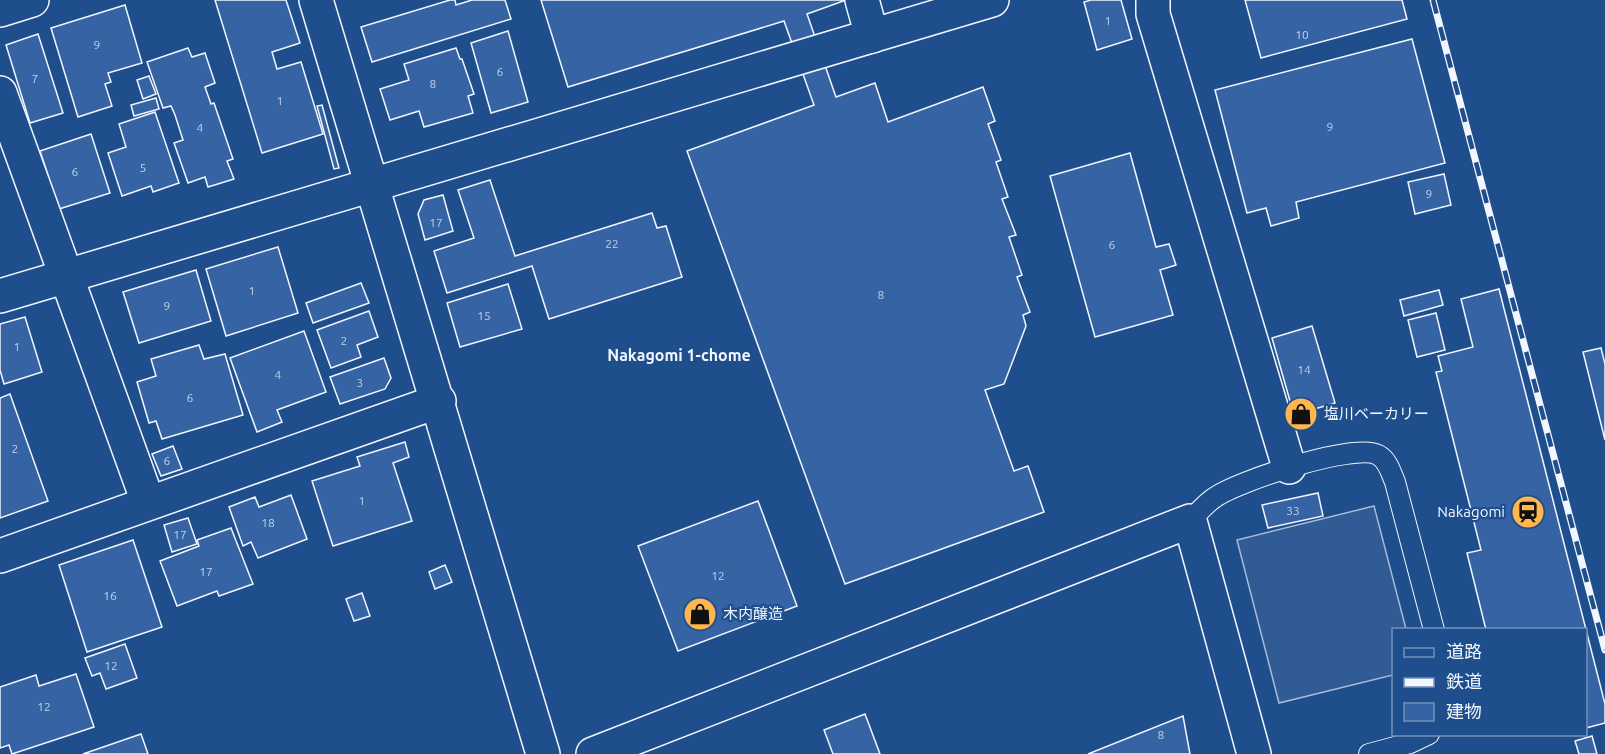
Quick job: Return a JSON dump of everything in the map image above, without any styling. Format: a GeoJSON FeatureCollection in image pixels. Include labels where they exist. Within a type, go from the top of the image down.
{"type":"FeatureCollection","features":[{"type":"Feature","properties":{"kind":"street"},"geometry":{"type":"LineString","coordinates":[[0,10],[32,0]]}},
{"type":"Feature","properties":{"kind":"street"},"geometry":{"type":"LineString","coordinates":[[316,0],[439,401],[543,754]]}},
{"type":"Feature","properties":{"kind":"street"},"geometry":{"type":"LineString","coordinates":[[862,0],[872,36]]}},
{"type":"Feature","properties":{"kind":"street"},"geometry":{"type":"LineString","coordinates":[[0,296],[992,0]]}},
{"type":"Feature","properties":{"kind":"street"},"geometry":{"type":"LineString","coordinates":[[1153,0],[1156,25],[1289,467]]}},
{"type":"Feature","properties":{"kind":"street"},"geometry":{"type":"LineString","coordinates":[[0,93],[148,502]]}},
{"type":"Feature","properties":{"kind":"street"},"geometry":{"type":"LineString","coordinates":[[0,555],[439,401]]}},
{"type":"Feature","properties":{"kind":"street"},"geometry":{"type":"LineString","coordinates":[[593,754],[1190,520],[1254,754]]}},
{"type":"Feature","properties":{"kind":"lane"},"geometry":{"type":"LineString","coordinates":[[1190,520],[1215,497],[1289,467],[1362,452],[1378,455],[1389,466],[1433,628]]}},
{"type":"Feature","properties":{"kind":"lane"},"geometry":{"type":"LineString","coordinates":[[1369,754],[1427,736]]}},
{"type":"Feature","properties":{"kind":"shaded area"},"geometry":{"type":"Polygon","coordinates":[[[1374,506],[1406,628],[1392,628],[1392,675],[1279,703],[1237,540],[1374,506]]]}},
{"type":"Feature","properties":{"kind":"building"},"geometry":{"type":"Polygon","coordinates":[[[215,0],[286,0],[300,43],[272,52],[277,69],[301,62],[323,134],[262,153],[215,0]]]}},
{"type":"Feature","properties":{"kind":"building"},"geometry":{"type":"Polygon","coordinates":[[[455,0],[456,5],[472,0],[505,0],[511,19],[372,62],[361,27],[455,0]]]}},
{"type":"Feature","properties":{"kind":"building"},"geometry":{"type":"Polygon","coordinates":[[[541,0],[846,0],[807,14],[836,97],[875,83],[888,122],[983,87],[995,121],[988,124],[1001,160],[996,162],[1008,197],[1002,199],[1016,235],[1009,237],[1022,275],[1017,277],[1030,312],[1023,315],[1026,326],[1004,384],[985,390],[1014,471],[1028,466],[1044,512],[845,584],[687,151],[814,105],[784,21],[568,87],[541,0]]]}},
{"type":"Feature","properties":{"kind":"building"},"geometry":{"type":"Polygon","coordinates":[[[1121,0],[1132,39],[1097,50],[1084,2],[1121,0]]]}},
{"type":"Feature","properties":{"kind":"building"},"geometry":{"type":"Polygon","coordinates":[[[1245,0],[1402,0],[1407,19],[1261,58],[1245,0]]]}},
{"type":"Feature","properties":{"kind":"building"},"geometry":{"type":"Polygon","coordinates":[[[125,5],[142,63],[108,73],[111,82],[105,84],[112,106],[78,117],[51,28],[125,5]]]}},
{"type":"Feature","properties":{"kind":"building"},"geometry":{"type":"Polygon","coordinates":[[[508,31],[528,102],[491,113],[471,43],[508,31]]]}},
{"type":"Feature","properties":{"kind":"building"},"geometry":{"type":"Polygon","coordinates":[[[38,34],[63,113],[30,123],[6,45],[38,34]]]}},
{"type":"Feature","properties":{"kind":"building"},"geometry":{"type":"Polygon","coordinates":[[[1412,39],[1445,163],[1296,202],[1299,218],[1271,226],[1266,208],[1247,213],[1215,90],[1412,39]]]}},
{"type":"Feature","properties":{"kind":"building"},"geometry":{"type":"Polygon","coordinates":[[[188,48],[192,57],[205,53],[215,83],[205,87],[211,104],[214,103],[233,159],[227,161],[234,179],[208,187],[205,177],[188,183],[174,143],[183,140],[175,115],[171,106],[163,108],[147,62],[188,48]]]}},
{"type":"Feature","properties":{"kind":"building"},"geometry":{"type":"Polygon","coordinates":[[[456,48],[474,94],[468,96],[473,113],[424,127],[419,111],[390,120],[380,89],[409,80],[404,64],[456,48]]]}},
{"type":"Feature","properties":{"kind":"building"},"geometry":{"type":"Polygon","coordinates":[[[149,76],[156,94],[143,99],[137,80],[149,76]]]}},
{"type":"Feature","properties":{"kind":"building"},"geometry":{"type":"Polygon","coordinates":[[[156,98],[159,109],[134,116],[131,105],[156,98]]]}},
{"type":"Feature","properties":{"kind":"building"},"geometry":{"type":"Polygon","coordinates":[[[322,105],[339,168],[334,169],[317,106],[322,105]]]}},
{"type":"Feature","properties":{"kind":"building"},"geometry":{"type":"Polygon","coordinates":[[[155,112],[179,183],[153,192],[151,186],[122,196],[108,153],[126,147],[119,124],[155,112]]]}},
{"type":"Feature","properties":{"kind":"building"},"geometry":{"type":"Polygon","coordinates":[[[91,134],[110,193],[59,209],[40,151],[91,134]]]}},
{"type":"Feature","properties":{"kind":"building"},"geometry":{"type":"Polygon","coordinates":[[[1130,153],[1156,247],[1169,244],[1176,265],[1160,270],[1173,315],[1095,337],[1050,176],[1130,153]]]}},
{"type":"Feature","properties":{"kind":"building"},"geometry":{"type":"Polygon","coordinates":[[[1444,174],[1451,205],[1415,214],[1408,182],[1444,174]]]}},
{"type":"Feature","properties":{"kind":"building"},"geometry":{"type":"Polygon","coordinates":[[[490,180],[515,256],[652,213],[657,228],[666,226],[682,277],[549,319],[532,266],[447,293],[434,251],[474,238],[458,190],[490,180]]]}},
{"type":"Feature","properties":{"kind":"building"},"geometry":{"type":"Polygon","coordinates":[[[443,195],[453,231],[425,240],[418,214],[424,200],[443,195]]]}},
{"type":"Feature","properties":{"kind":"building"},"geometry":{"type":"Polygon","coordinates":[[[278,247],[298,313],[226,336],[206,269],[278,247]]]}},
{"type":"Feature","properties":{"kind":"building"},"geometry":{"type":"Polygon","coordinates":[[[196,270],[211,321],[139,343],[123,292],[196,270]]]}},
{"type":"Feature","properties":{"kind":"building"},"geometry":{"type":"Polygon","coordinates":[[[361,283],[369,303],[313,323],[306,303],[361,283]]]}},
{"type":"Feature","properties":{"kind":"building"},"geometry":{"type":"Polygon","coordinates":[[[508,284],[522,329],[460,347],[447,303],[508,284]]]}},
{"type":"Feature","properties":{"kind":"building"},"geometry":{"type":"Polygon","coordinates":[[[1499,289],[1586,628],[1486,628],[1467,553],[1481,550],[1436,372],[1442,371],[1438,356],[1473,347],[1461,299],[1499,289]]]}},
{"type":"Feature","properties":{"kind":"building"},"geometry":{"type":"Polygon","coordinates":[[[1439,290],[1443,305],[1404,316],[1400,300],[1439,290]]]}},
{"type":"Feature","properties":{"kind":"building"},"geometry":{"type":"Polygon","coordinates":[[[369,311],[378,337],[357,345],[361,357],[331,368],[317,330],[369,311]]]}},
{"type":"Feature","properties":{"kind":"building"},"geometry":{"type":"Polygon","coordinates":[[[1436,313],[1445,350],[1417,357],[1408,320],[1436,313]]]}},
{"type":"Feature","properties":{"kind":"building"},"geometry":{"type":"Polygon","coordinates":[[[25,317],[42,372],[4,384],[0,370],[0,324],[25,317]]]}},
{"type":"Feature","properties":{"kind":"building"},"geometry":{"type":"Polygon","coordinates":[[[1312,326],[1335,403],[1294,415],[1272,338],[1312,326]]]}},
{"type":"Feature","properties":{"kind":"building"},"geometry":{"type":"Polygon","coordinates":[[[304,331],[326,392],[277,410],[282,422],[257,432],[230,358],[304,331]]]}},
{"type":"Feature","properties":{"kind":"building"},"geometry":{"type":"Polygon","coordinates":[[[199,345],[204,359],[225,354],[243,415],[162,439],[156,421],[149,423],[137,382],[156,376],[151,359],[199,345]]]}},
{"type":"Feature","properties":{"kind":"building"},"geometry":{"type":"Polygon","coordinates":[[[1601,348],[1605,364],[1605,440],[1583,352],[1601,348]]]}},
{"type":"Feature","properties":{"kind":"building"},"geometry":{"type":"Polygon","coordinates":[[[384,358],[391,378],[385,389],[340,404],[330,377],[384,358]]]}},
{"type":"Feature","properties":{"kind":"building"},"geometry":{"type":"Polygon","coordinates":[[[10,394],[48,501],[0,518],[0,398],[10,394]]]}},
{"type":"Feature","properties":{"kind":"building"},"geometry":{"type":"Polygon","coordinates":[[[405,442],[409,457],[393,463],[412,521],[333,546],[312,481],[360,466],[357,457],[405,442]]]}},
{"type":"Feature","properties":{"kind":"building"},"geometry":{"type":"Polygon","coordinates":[[[173,446],[182,469],[161,476],[152,454],[173,446]]]}},
{"type":"Feature","properties":{"kind":"building"},"geometry":{"type":"Polygon","coordinates":[[[1318,493],[1323,516],[1268,528],[1262,505],[1318,493]]]}},
{"type":"Feature","properties":{"kind":"building"},"geometry":{"type":"Polygon","coordinates":[[[291,495],[307,539],[258,558],[251,542],[243,546],[229,507],[255,497],[259,507],[291,495]]]}},
{"type":"Feature","properties":{"kind":"building"},"geometry":{"type":"Polygon","coordinates":[[[758,501],[797,606],[678,651],[638,546],[758,501]]]}},
{"type":"Feature","properties":{"kind":"building"},"geometry":{"type":"Polygon","coordinates":[[[188,518],[197,544],[172,552],[164,525],[188,518]]]}},
{"type":"Feature","properties":{"kind":"building"},"geometry":{"type":"Polygon","coordinates":[[[231,528],[253,584],[219,596],[217,591],[177,606],[160,561],[199,546],[197,540],[231,528]]]}},
{"type":"Feature","properties":{"kind":"building"},"geometry":{"type":"Polygon","coordinates":[[[133,540],[162,627],[87,652],[59,565],[133,540]]]}},
{"type":"Feature","properties":{"kind":"building"},"geometry":{"type":"Polygon","coordinates":[[[445,565],[452,582],[435,589],[429,572],[445,565]]]}},
{"type":"Feature","properties":{"kind":"building"},"geometry":{"type":"Polygon","coordinates":[[[362,593],[370,616],[354,621],[346,599],[362,593]]]}},
{"type":"Feature","properties":{"kind":"building"},"geometry":{"type":"Polygon","coordinates":[[[1587,634],[1605,704],[1605,723],[1587,728],[1587,634]]]}},
{"type":"Feature","properties":{"kind":"building"},"geometry":{"type":"Polygon","coordinates":[[[125,644],[137,678],[106,689],[100,673],[92,676],[85,658],[125,644]]]}},
{"type":"Feature","properties":{"kind":"building"},"geometry":{"type":"Polygon","coordinates":[[[76,674],[94,727],[12,754],[9,745],[0,748],[0,687],[36,675],[39,686],[76,674]]]}},
{"type":"Feature","properties":{"kind":"building"},"geometry":{"type":"Polygon","coordinates":[[[865,714],[880,754],[833,754],[824,730],[865,714]]]}},
{"type":"Feature","properties":{"kind":"building"},"geometry":{"type":"Polygon","coordinates":[[[1183,716],[1190,754],[1088,754],[1183,716]]]}},
{"type":"Feature","properties":{"kind":"building"},"geometry":{"type":"Polygon","coordinates":[[[141,734],[148,754],[83,754],[141,734]]]}},
{"type":"Feature","properties":{"kind":"building"},"geometry":{"type":"Polygon","coordinates":[[[1592,736],[1597,754],[1579,754],[1575,741],[1592,736]]]}},
{"type":"Feature","properties":{"kind":"railway"},"geometry":{"type":"LineString","coordinates":[[1433,0],[1605,650]]}},
{"type":"Feature","properties":{"kind":"place","name":"塩川ベーカリー"},"geometry":{"type":"Point","coordinates":[1301,414]}},
{"type":"Feature","properties":{"kind":"place","name":"Nakagomi"},"geometry":{"type":"Point","coordinates":[1528,512]}},
{"type":"Feature","properties":{"kind":"place","name":"木内醸造"},"geometry":{"type":"Point","coordinates":[700,614]}},
{"type":"Feature","properties":{"kind":"district","name":"Nakagomi 1-chome"},"geometry":{"type":"Point","coordinates":[679,355]}}]}
